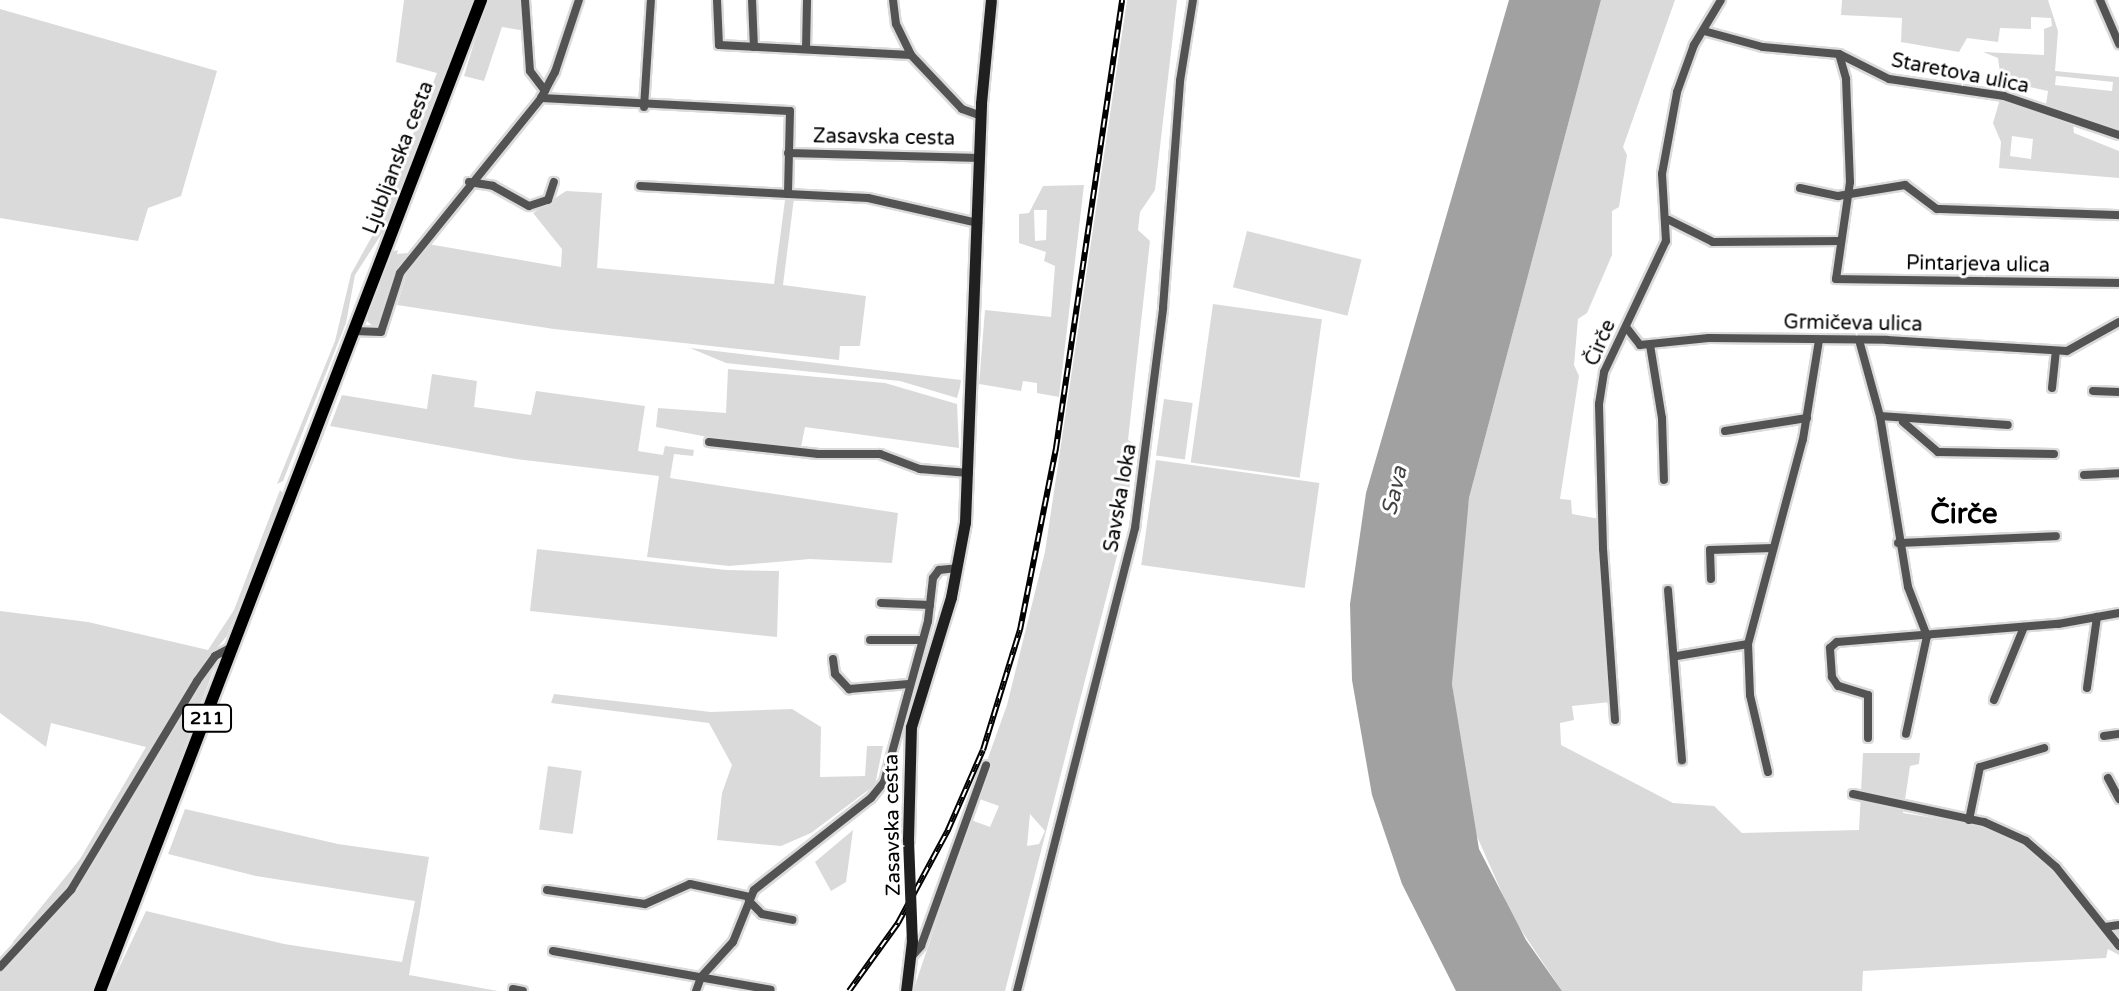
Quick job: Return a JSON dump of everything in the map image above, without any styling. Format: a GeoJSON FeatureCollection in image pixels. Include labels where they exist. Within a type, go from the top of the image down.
{"type":"FeatureCollection","features":[{"type":"Feature","properties":{"kind":"main road","name":"Ljubljanska cesta"},"geometry":{"type":"LineString","coordinates":[[234,646],[481,0]]}},
{"type":"Feature","properties":{"kind":"main road","name":"211"},"geometry":{"type":"LineString","coordinates":[[100,991],[234,646]]}},
{"type":"Feature","properties":{"kind":"street"},"geometry":{"type":"LineString","coordinates":[[525,0],[530,71],[543,95]]}},
{"type":"Feature","properties":{"kind":"street"},"geometry":{"type":"LineString","coordinates":[[354,331],[381,332],[400,273],[469,182],[543,95],[579,0]]}},
{"type":"Feature","properties":{"kind":"street"},"geometry":{"type":"LineString","coordinates":[[644,107],[651,0]]}},
{"type":"Feature","properties":{"kind":"street"},"geometry":{"type":"LineString","coordinates":[[717,0],[719,45],[911,55]]}},
{"type":"Feature","properties":{"kind":"street"},"geometry":{"type":"LineString","coordinates":[[752,0],[754,47]]}},
{"type":"Feature","properties":{"kind":"street"},"geometry":{"type":"LineString","coordinates":[[806,49],[807,0]]}},
{"type":"Feature","properties":{"kind":"street","name":"Zasavska cesta"},"geometry":{"type":"LineString","coordinates":[[893,0],[896,24],[911,55],[962,109],[981,116],[969,473],[957,568],[911,727],[908,839],[913,955],[906,991]]}},
{"type":"Feature","properties":{"kind":"street"},"geometry":{"type":"LineString","coordinates":[[981,116],[991,0]]}},
{"type":"Feature","properties":{"kind":"street","name":"Savska loka"},"geometry":{"type":"LineString","coordinates":[[1017,991],[1135,528],[1163,308],[1180,81],[1193,0]]}},
{"type":"Feature","properties":{"kind":"street","name":"Čirče"},"geometry":{"type":"LineString","coordinates":[[1615,720],[1599,404],[1604,372],[1666,241],[1669,220],[1665,150],[1683,70],[1721,0]]}},
{"type":"Feature","properties":{"kind":"street"},"geometry":{"type":"LineString","coordinates":[[2100,0],[2119,44]]}},
{"type":"Feature","properties":{"kind":"street"},"geometry":{"type":"LineString","coordinates":[[1669,220],[1713,242],[1840,241],[1849,196],[1849,114],[1839,54],[1763,47],[1704,31]]}},
{"type":"Feature","properties":{"kind":"street","name":"Staretova ulica"},"geometry":{"type":"LineString","coordinates":[[1839,54],[1889,79],[2004,96],[2119,135]]}},
{"type":"Feature","properties":{"kind":"street"},"geometry":{"type":"LineString","coordinates":[[543,95],[644,107],[783,107],[792,118],[788,194]]}},
{"type":"Feature","properties":{"kind":"street","name":"Zasavska cesta"},"geometry":{"type":"LineString","coordinates":[[788,153],[980,158]]}},
{"type":"Feature","properties":{"kind":"street"},"geometry":{"type":"LineString","coordinates":[[469,182],[493,186],[529,206],[548,200],[554,182]]}},
{"type":"Feature","properties":{"kind":"street"},"geometry":{"type":"LineString","coordinates":[[1800,188],[1849,196],[1905,185],[1937,209],[2119,215]]}},
{"type":"Feature","properties":{"kind":"street"},"geometry":{"type":"LineString","coordinates":[[640,186],[868,198],[978,223]]}},
{"type":"Feature","properties":{"kind":"street","name":"Pintarjeva ulica"},"geometry":{"type":"LineString","coordinates":[[1840,241],[1836,279],[2119,283]]}},
{"type":"Feature","properties":{"kind":"street","name":"Grmičeva ulica"},"geometry":{"type":"LineString","coordinates":[[1650,345],[1709,338],[1859,340],[2056,351],[2079,348],[2119,322]]}},
{"type":"Feature","properties":{"kind":"street"},"geometry":{"type":"LineString","coordinates":[[1626,327],[1633,341],[1650,345],[1661,406],[1664,480]]}},
{"type":"Feature","properties":{"kind":"street"},"geometry":{"type":"LineString","coordinates":[[1768,772],[1750,695],[1748,644],[1807,418],[1819,340]]}},
{"type":"Feature","properties":{"kind":"street"},"geometry":{"type":"LineString","coordinates":[[1859,340],[1880,416],[1898,543],[1908,587],[1927,636],[1906,734]]}},
{"type":"Feature","properties":{"kind":"street"},"geometry":{"type":"LineString","coordinates":[[2052,388],[2056,351]]}},
{"type":"Feature","properties":{"kind":"street"},"geometry":{"type":"LineString","coordinates":[[2093,391],[2119,392]]}},
{"type":"Feature","properties":{"kind":"street"},"geometry":{"type":"LineString","coordinates":[[1880,416],[1903,422],[2008,425]]}},
{"type":"Feature","properties":{"kind":"street"},"geometry":{"type":"LineString","coordinates":[[1725,431],[1807,418]]}},
{"type":"Feature","properties":{"kind":"street"},"geometry":{"type":"LineString","coordinates":[[1903,422],[1938,452],[2054,454]]}},
{"type":"Feature","properties":{"kind":"street"},"geometry":{"type":"LineString","coordinates":[[709,442],[818,454],[880,454],[920,469],[969,473]]}},
{"type":"Feature","properties":{"kind":"street"},"geometry":{"type":"LineString","coordinates":[[2084,475],[2119,473]]}},
{"type":"Feature","properties":{"kind":"street"},"geometry":{"type":"LineString","coordinates":[[1898,543],[2056,536]]}},
{"type":"Feature","properties":{"kind":"street"},"geometry":{"type":"LineString","coordinates":[[1711,579],[1710,550],[1773,548]]}},
{"type":"Feature","properties":{"kind":"street","name":"Zasavska cesta"},"geometry":{"type":"LineString","coordinates":[[696,991],[701,977],[733,942],[750,899],[871,798],[884,782],[922,640],[933,578],[939,570],[957,568]]}},
{"type":"Feature","properties":{"kind":"street"},"geometry":{"type":"LineString","coordinates":[[1668,590],[1677,656],[1682,760]]}},
{"type":"Feature","properties":{"kind":"street"},"geometry":{"type":"LineString","coordinates":[[881,603],[930,605]]}},
{"type":"Feature","properties":{"kind":"street"},"geometry":{"type":"LineString","coordinates":[[1868,738],[1868,695],[1838,686],[1832,677],[1830,648],[1837,642],[2024,627],[2119,613]]}},
{"type":"Feature","properties":{"kind":"street"},"geometry":{"type":"LineString","coordinates":[[2087,688],[2097,617]]}},
{"type":"Feature","properties":{"kind":"street"},"geometry":{"type":"LineString","coordinates":[[1994,700],[2024,627]]}},
{"type":"Feature","properties":{"kind":"street"},"geometry":{"type":"LineString","coordinates":[[870,640],[922,640]]}},
{"type":"Feature","properties":{"kind":"street"},"geometry":{"type":"LineString","coordinates":[[1677,656],[1748,644]]}},
{"type":"Feature","properties":{"kind":"street"},"geometry":{"type":"LineString","coordinates":[[0,967],[71,890],[197,681],[215,656],[234,646]]}},
{"type":"Feature","properties":{"kind":"street"},"geometry":{"type":"LineString","coordinates":[[833,659],[835,674],[849,689],[909,684]]}},
{"type":"Feature","properties":{"kind":"street"},"geometry":{"type":"LineString","coordinates":[[2104,736],[2119,734]]}},
{"type":"Feature","properties":{"kind":"street"},"geometry":{"type":"LineString","coordinates":[[1969,820],[1980,767],[2044,748]]}},
{"type":"Feature","properties":{"kind":"street"},"geometry":{"type":"LineString","coordinates":[[913,955],[921,946],[986,765]]}},
{"type":"Feature","properties":{"kind":"street"},"geometry":{"type":"LineString","coordinates":[[2108,778],[2119,799]]}},
{"type":"Feature","properties":{"kind":"street"},"geometry":{"type":"LineString","coordinates":[[1853,794],[2001,828],[2037,849],[2119,946]]}},
{"type":"Feature","properties":{"kind":"street"},"geometry":{"type":"LineString","coordinates":[[547,890],[645,904],[690,884],[750,899],[762,914],[792,920]]}},
{"type":"Feature","properties":{"kind":"street"},"geometry":{"type":"LineString","coordinates":[[2105,927],[2119,925]]}},
{"type":"Feature","properties":{"kind":"street"},"geometry":{"type":"LineString","coordinates":[[553,951],[771,990]]}},
{"type":"Feature","properties":{"kind":"street"},"geometry":{"type":"LineString","coordinates":[[513,989],[523,991]]}},
{"type":"Feature","properties":{"kind":"shaded area"},"geometry":{"type":"Polygon","coordinates":[[[404,0],[473,0],[388,224],[355,275],[346,323],[283,481],[277,484],[335,341],[351,274],[376,229],[437,73],[396,62],[404,0]]]}},
{"type":"Feature","properties":{"kind":"shaded area"},"geometry":{"type":"Polygon","coordinates":[[[487,0],[520,0],[526,31],[502,27],[484,81],[464,76],[487,0]]]}},
{"type":"Feature","properties":{"kind":"shaded area"},"geometry":{"type":"Polygon","coordinates":[[[1127,0],[1177,0],[1155,190],[1140,212],[1138,230],[1150,241],[1128,440],[1137,446],[1117,556],[1005,991],[913,991],[971,820],[990,827],[999,806],[974,797],[1007,705],[1045,552],[1127,0]],[[1030,814],[1027,846],[1039,844],[1045,831],[1030,814]]]}},
{"type":"Feature","properties":{"kind":"shaded area"},"geometry":{"type":"Polygon","coordinates":[[[1601,0],[1675,0],[1623,147],[1627,155],[1619,207],[1612,211],[1612,255],[1587,313],[1578,319],[1574,365],[1579,376],[1560,499],[1571,500],[1572,514],[1600,519],[1610,702],[1572,706],[1574,720],[1560,723],[1561,745],[1673,803],[1714,806],[1742,833],[1859,830],[1863,753],[1920,753],[1919,764],[1910,766],[1903,813],[1985,826],[2019,840],[2049,862],[2102,926],[2119,927],[2119,955],[2108,949],[2106,958],[1863,971],[1862,991],[1562,991],[1513,918],[1472,825],[1452,684],[1458,582],[1469,498],[1601,0]]]}},
{"type":"Feature","properties":{"kind":"shaded area"},"geometry":{"type":"Polygon","coordinates":[[[1842,0],[2048,0],[2058,31],[2055,71],[2119,77],[2119,130],[2046,105],[2048,91],[2001,81],[1998,58],[1983,52],[2044,55],[2044,29],[2052,26],[2051,18],[2031,17],[2031,29],[2000,28],[1998,42],[1967,38],[1959,52],[1901,42],[1902,18],[1841,15],[1842,0]],[[2056,76],[2055,85],[2112,91],[2113,82],[2056,76]]]}},
{"type":"Feature","properties":{"kind":"shaded area"},"geometry":{"type":"Polygon","coordinates":[[[0,9],[217,71],[181,196],[148,208],[138,241],[0,218],[0,9]]]}},
{"type":"Feature","properties":{"kind":"shaded area"},"geometry":{"type":"Polygon","coordinates":[[[2000,99],[2033,106],[2073,124],[2074,133],[2119,151],[2119,178],[1999,168],[2001,142],[1993,123],[2000,99]],[[2012,136],[2010,156],[2031,159],[2033,139],[2012,136]]]}},
{"type":"Feature","properties":{"kind":"shaded area"},"geometry":{"type":"Polygon","coordinates":[[[1084,185],[1059,397],[1037,393],[1037,383],[1023,381],[1021,391],[979,384],[985,310],[1051,317],[1055,266],[1044,261],[1046,252],[1019,243],[1019,214],[1029,213],[1043,186],[1084,185]],[[1034,210],[1035,241],[1046,240],[1047,210],[1034,210]]]}},
{"type":"Feature","properties":{"kind":"shaded area"},"geometry":{"type":"Polygon","coordinates":[[[566,191],[602,193],[597,268],[774,284],[785,200],[794,198],[783,285],[866,296],[860,346],[840,346],[839,360],[554,329],[397,305],[406,276],[428,244],[561,267],[562,249],[533,213],[566,191]]]}},
{"type":"Feature","properties":{"kind":"shaded area"},"geometry":{"type":"Polygon","coordinates":[[[1247,231],[1361,260],[1347,316],[1233,287],[1247,231]]]}},
{"type":"Feature","properties":{"kind":"shaded area"},"geometry":{"type":"Polygon","coordinates":[[[398,250],[397,254],[408,253],[393,274],[384,319],[375,328],[367,321],[371,304],[390,252],[398,250]]]}},
{"type":"Feature","properties":{"kind":"shaded area"},"geometry":{"type":"Polygon","coordinates":[[[1213,304],[1322,319],[1300,478],[1191,462],[1213,304]]]}},
{"type":"Feature","properties":{"kind":"shaded area"},"geometry":{"type":"Polygon","coordinates":[[[690,348],[961,380],[957,398],[900,381],[726,363],[690,348]]]}},
{"type":"Feature","properties":{"kind":"shaded area"},"geometry":{"type":"Polygon","coordinates":[[[728,369],[885,383],[957,404],[959,448],[805,427],[801,447],[749,445],[656,427],[658,408],[726,413],[728,369]]]}},
{"type":"Feature","properties":{"kind":"shaded area"},"geometry":{"type":"Polygon","coordinates":[[[432,374],[477,381],[474,407],[531,415],[536,391],[645,406],[638,451],[663,455],[665,446],[694,450],[693,456],[674,454],[670,478],[898,513],[892,563],[810,559],[729,566],[647,557],[659,476],[516,459],[330,426],[342,395],[427,409],[432,374]]]}},
{"type":"Feature","properties":{"kind":"shaded area"},"geometry":{"type":"Polygon","coordinates":[[[344,379],[324,434],[296,505],[295,500],[344,379]]]}},
{"type":"Feature","properties":{"kind":"shaded area"},"geometry":{"type":"Polygon","coordinates":[[[1164,399],[1193,403],[1185,459],[1156,455],[1164,399]]]}},
{"type":"Feature","properties":{"kind":"shaded area"},"geometry":{"type":"Polygon","coordinates":[[[1156,460],[1319,483],[1305,588],[1141,565],[1156,460]]]}},
{"type":"Feature","properties":{"kind":"shaded area"},"geometry":{"type":"Polygon","coordinates":[[[280,490],[284,494],[227,636],[197,672],[68,886],[20,940],[12,943],[80,859],[146,747],[51,723],[46,747],[0,713],[0,611],[88,622],[208,650],[234,610],[280,490]]]}},
{"type":"Feature","properties":{"kind":"shaded area"},"geometry":{"type":"Polygon","coordinates":[[[537,549],[726,570],[779,571],[777,637],[530,611],[537,549]]]}},
{"type":"Feature","properties":{"kind":"shaded area"},"geometry":{"type":"Polygon","coordinates":[[[217,661],[93,991],[0,991],[0,972],[73,892],[217,661]]]}},
{"type":"Feature","properties":{"kind":"shaded area"},"geometry":{"type":"Polygon","coordinates":[[[554,694],[711,712],[792,709],[821,727],[820,777],[865,776],[867,746],[883,746],[875,785],[811,833],[781,846],[717,840],[722,793],[732,765],[709,723],[551,703],[554,694]]]}},
{"type":"Feature","properties":{"kind":"shaded area"},"geometry":{"type":"Polygon","coordinates":[[[548,766],[582,771],[573,834],[539,829],[548,766]]]}},
{"type":"Feature","properties":{"kind":"shaded area"},"geometry":{"type":"Polygon","coordinates":[[[185,809],[338,844],[429,857],[409,975],[498,991],[108,991],[146,911],[284,944],[402,962],[415,901],[256,876],[168,854],[185,809]]]}},
{"type":"Feature","properties":{"kind":"shaded area"},"geometry":{"type":"Polygon","coordinates":[[[853,830],[846,882],[831,891],[815,862],[853,830]]]}},
{"type":"Feature","properties":{"kind":"water","name":"Sava"},"geometry":{"type":"Polygon","coordinates":[[[1509,0],[1601,0],[1469,498],[1452,684],[1479,849],[1526,940],[1562,991],[1456,991],[1402,884],[1372,795],[1352,680],[1350,604],[1366,493],[1509,0]]]}},
{"type":"Feature","properties":{"kind":"railway"},"geometry":{"type":"LineString","coordinates":[[849,991],[898,923],[948,830],[983,750],[1020,630],[1056,448],[1122,0]]}},
{"type":"Feature","properties":{"kind":"district","name":"Čirče"},"geometry":{"type":"Point","coordinates":[1964,514]}}]}
